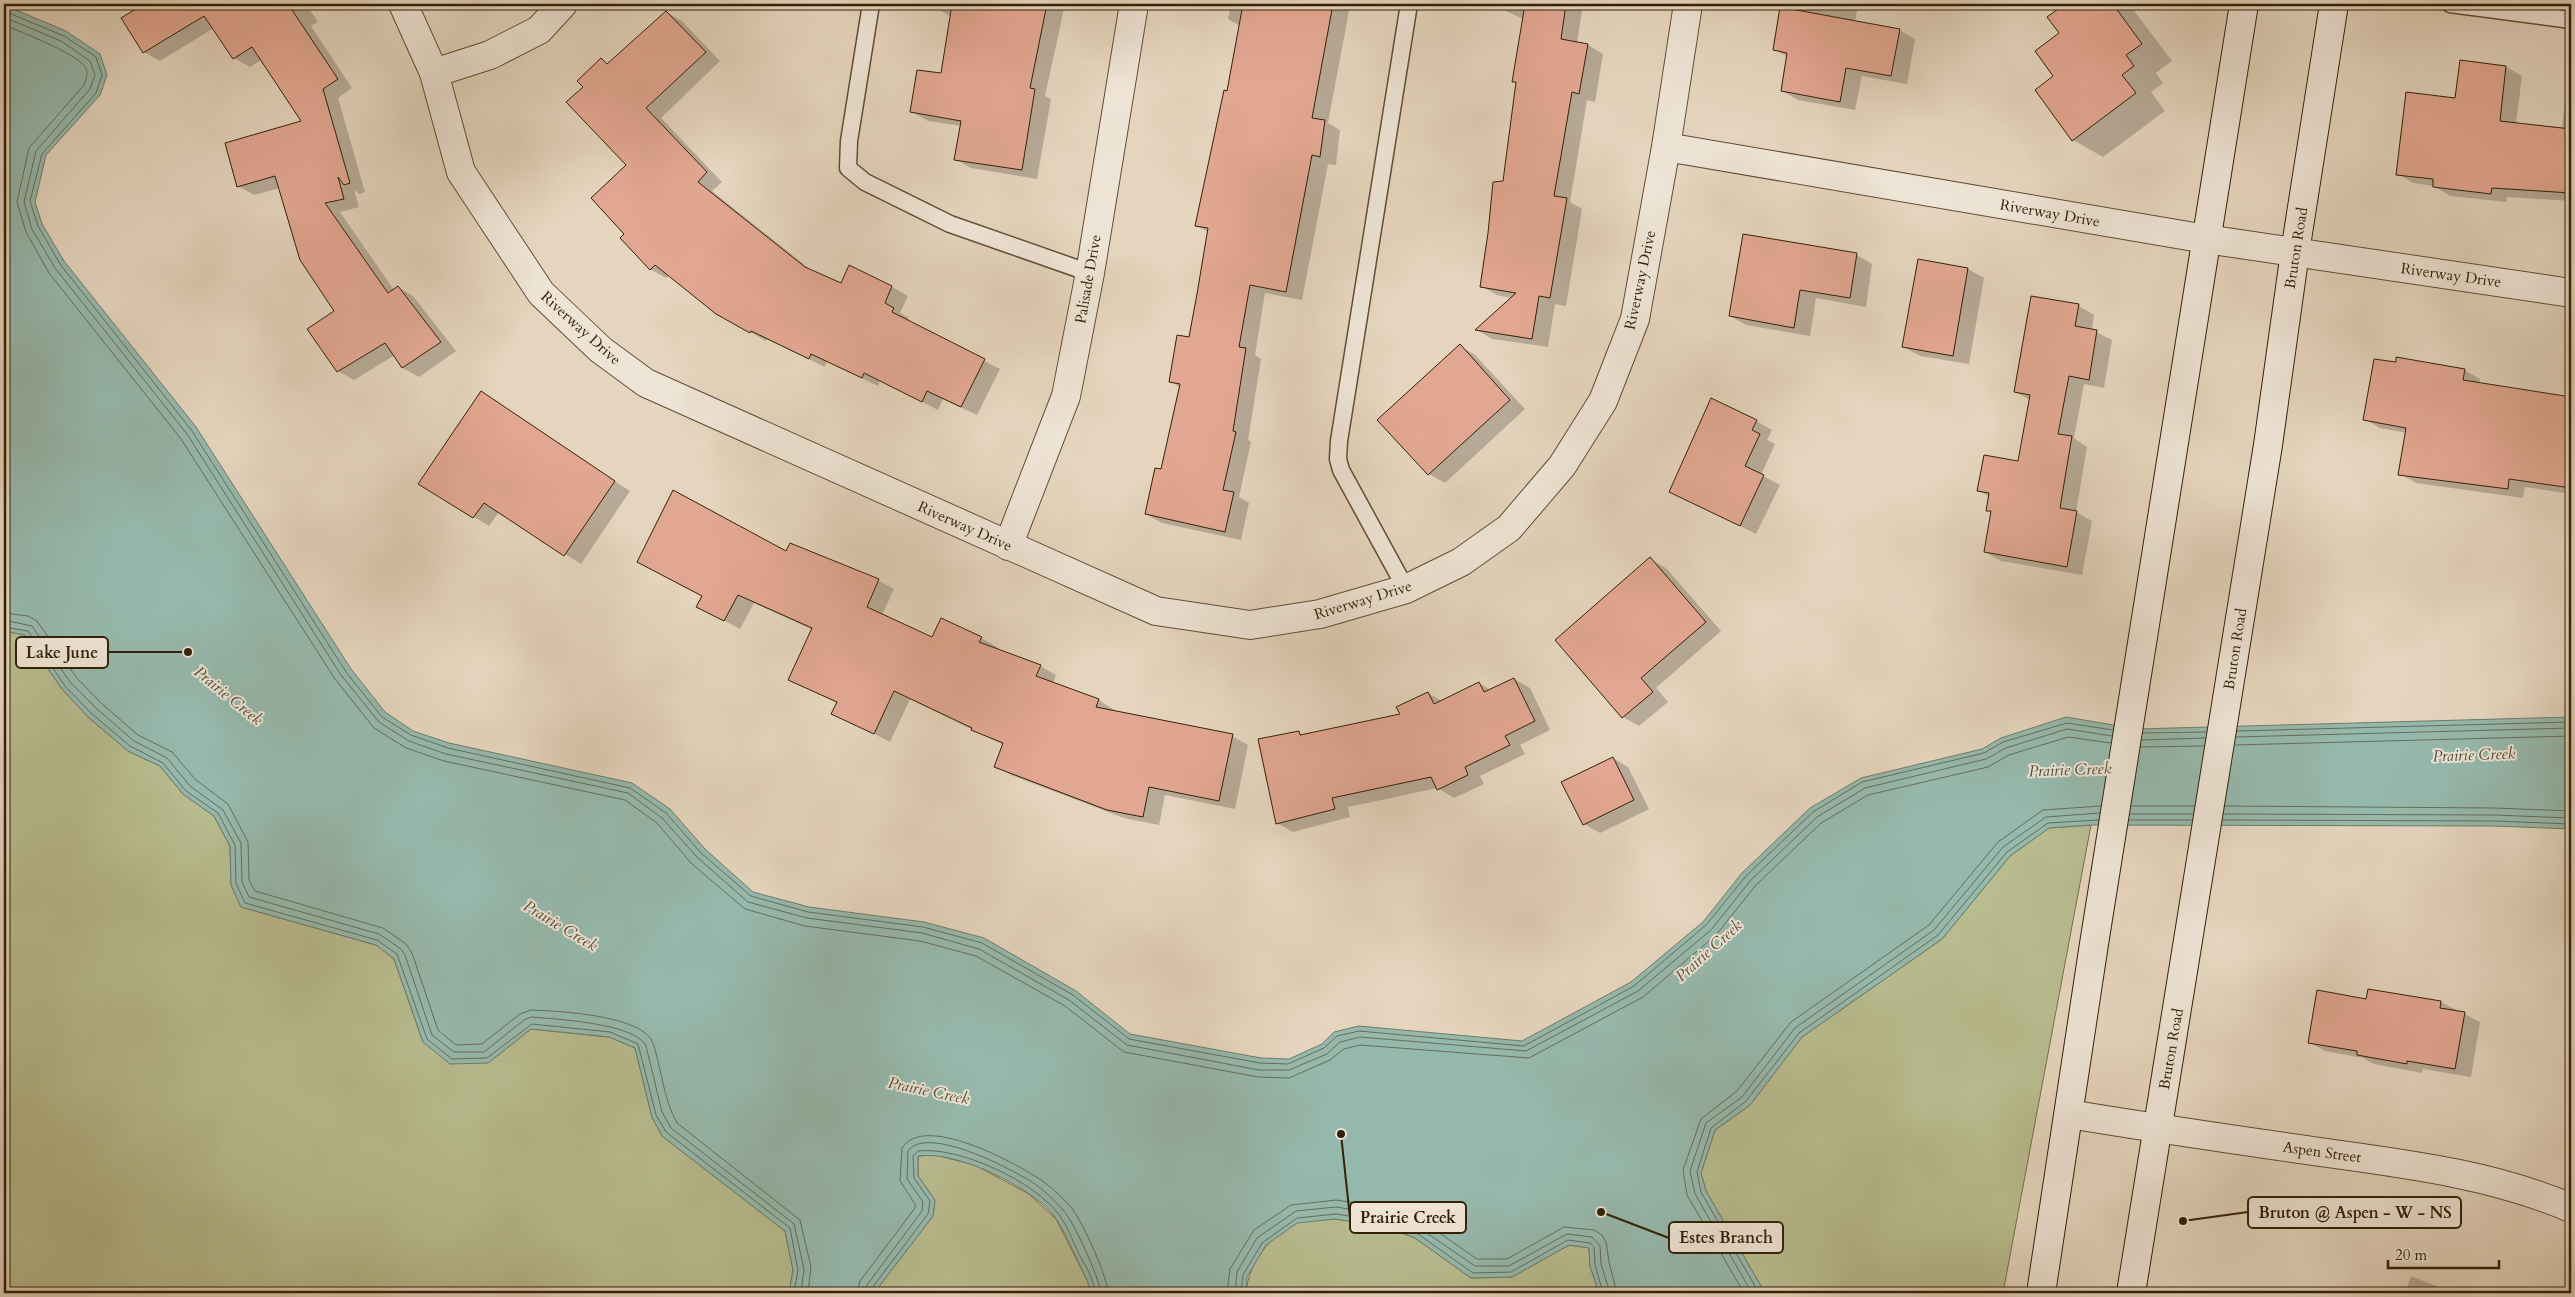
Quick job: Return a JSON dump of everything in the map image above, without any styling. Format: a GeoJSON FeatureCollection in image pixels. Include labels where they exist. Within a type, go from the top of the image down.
{"type":"FeatureCollection","features":[{"type":"Feature","properties":{"kind":"street","name":"Riverway Drive"},"geometry":{"type":"LineString","coordinates":[[403,4],[434,73],[461,172],[541,293],[601,350],[646,383],[1156,611],[1250,625],[1320,614],[1406,589],[1461,562],[1510,528],[1562,466],[1603,401],[1635,319],[1666,147],[2206,239],[2571,292]]}},
{"type":"Feature","properties":{"kind":"street"},"geometry":{"type":"LineString","coordinates":[[434,73],[490,55],[539,30],[563,4]]}},
{"type":"Feature","properties":{"kind":"street","name":"Palisade Drive"},"geometry":{"type":"LineString","coordinates":[[1008,546],[1066,396],[1090,273],[1134,4]]}},
{"type":"Feature","properties":{"kind":"street"},"geometry":{"type":"LineString","coordinates":[[1666,147],[1688,4]]}},
{"type":"Feature","properties":{"kind":"street"},"geometry":{"type":"LineString","coordinates":[[2041,1293],[2146,613],[2244,4]]}},
{"type":"Feature","properties":{"kind":"street","name":"Bruton Road"},"geometry":{"type":"LineString","coordinates":[[2131,1293],[2239,628],[2294,252],[2334,4]]}},
{"type":"Feature","properties":{"kind":"street","name":"Aspen Street"},"geometry":{"type":"LineString","coordinates":[[2069,1114],[2157,1129],[2446,1170],[2533,1192],[2571,1208]]}},
{"type":"Feature","properties":{"kind":"lane"},"geometry":{"type":"LineString","coordinates":[[871,4],[850,141],[848,168],[865,182],[950,224],[1090,273]]}},
{"type":"Feature","properties":{"kind":"lane"},"geometry":{"type":"LineString","coordinates":[[1406,589],[1341,470],[1338,459],[1409,4]]}},
{"type":"Feature","properties":{"kind":"lane"},"geometry":{"type":"LineString","coordinates":[[2450,4],[2571,20]]}},
{"type":"Feature","properties":{"kind":"green space"},"geometry":{"type":"Polygon","coordinates":[[[4,631],[25,635],[62,689],[88,717],[128,751],[160,766],[183,794],[214,816],[230,846],[231,885],[241,907],[376,945],[394,959],[423,1042],[488,1063],[531,1029],[609,1037],[635,1048],[652,1117],[662,1136],[785,1231],[793,1270],[789,1293],[4,1293],[4,631]]]}},
{"type":"Feature","properties":{"kind":"green space"},"geometry":{"type":"Polygon","coordinates":[[[2091,825],[2003,1293],[1765,1293],[1706,1191],[1701,1173],[1715,1130],[1750,1105],[1802,1037],[1942,939],[2010,856],[2049,828],[2091,825]]]}},
{"type":"Feature","properties":{"kind":"green space"},"geometry":{"type":"Polygon","coordinates":[[[935,1155],[975,1165],[1029,1194],[1056,1219],[1088,1282],[1090,1293],[874,1293],[933,1216],[935,1200],[918,1176],[918,1156],[935,1155]]]}},
{"type":"Feature","properties":{"kind":"green space"},"geometry":{"type":"Polygon","coordinates":[[[1335,1219],[1386,1227],[1415,1238],[1471,1278],[1512,1277],[1569,1245],[1589,1248],[1590,1266],[1599,1293],[1246,1293],[1251,1272],[1256,1262],[1277,1235],[1300,1221],[1335,1219]]]}},
{"type":"Feature","properties":{"kind":"water"},"geometry":{"type":"Polygon","coordinates":[[[4,5],[66,31],[100,54],[107,75],[100,95],[46,155],[35,202],[42,224],[64,261],[196,427],[351,669],[385,712],[413,731],[449,743],[632,783],[670,809],[705,849],[753,892],[809,907],[924,922],[984,938],[1076,991],[1130,1034],[1261,1058],[1289,1059],[1322,1044],[1334,1032],[1359,1026],[1522,1041],[1631,982],[1703,922],[1742,873],[1810,808],[1861,778],[1982,749],[2001,738],[2066,717],[2137,729],[2571,717],[2571,829],[2494,826],[2091,825],[2049,828],[2010,856],[1942,939],[1802,1037],[1750,1105],[1715,1130],[1701,1173],[1706,1191],[1765,1293],[1599,1293],[1590,1266],[1589,1248],[1569,1245],[1512,1277],[1471,1278],[1415,1238],[1386,1227],[1335,1219],[1297,1223],[1266,1245],[1247,1277],[1246,1293],[1090,1293],[1088,1282],[1066,1235],[1047,1208],[1032,1196],[1014,1184],[973,1165],[953,1159],[918,1156],[918,1176],[935,1200],[933,1216],[874,1293],[789,1293],[793,1270],[785,1231],[662,1136],[652,1117],[635,1048],[609,1037],[531,1029],[488,1063],[450,1064],[423,1042],[394,959],[376,945],[241,907],[231,885],[230,846],[214,816],[183,794],[160,766],[128,751],[88,717],[62,689],[25,635],[4,631],[4,5]]]}},
{"type":"Feature","properties":{"kind":"building"},"geometry":{"type":"Polygon","coordinates":[[[144,4],[288,4],[338,79],[323,89],[350,183],[344,185],[338,177],[344,199],[325,203],[388,293],[398,286],[441,342],[402,368],[385,343],[337,372],[307,329],[334,311],[300,260],[275,176],[237,187],[225,143],[301,121],[252,47],[233,59],[204,16],[143,53],[121,18],[144,4]]]}},
{"type":"Feature","properties":{"kind":"building"},"geometry":{"type":"Polygon","coordinates":[[[952,4],[1047,4],[1030,88],[1035,89],[1022,170],[954,160],[961,121],[910,112],[917,70],[941,73],[952,4]]]}},
{"type":"Feature","properties":{"kind":"building"},"geometry":{"type":"Polygon","coordinates":[[[1243,4],[1333,4],[1312,118],[1325,120],[1320,157],[1312,155],[1286,292],[1250,285],[1239,347],[1246,348],[1233,431],[1236,432],[1223,490],[1234,492],[1225,532],[1145,514],[1155,468],[1161,469],[1180,384],[1169,382],[1177,335],[1189,337],[1208,228],[1195,226],[1224,90],[1227,91],[1243,4]]]}},
{"type":"Feature","properties":{"kind":"building"},"geometry":{"type":"Polygon","coordinates":[[[1525,4],[1566,4],[1561,39],[1588,44],[1579,94],[1572,92],[1554,196],[1567,198],[1550,298],[1539,296],[1532,339],[1475,330],[1516,293],[1480,287],[1493,182],[1503,181],[1516,82],[1512,82],[1525,4]]]}},
{"type":"Feature","properties":{"kind":"building"},"geometry":{"type":"Polygon","coordinates":[[[2065,4],[2113,4],[2142,44],[2126,55],[2134,66],[2122,75],[2136,93],[2072,141],[2035,90],[2053,76],[2035,51],[2059,33],[2047,17],[2065,4]]]}},
{"type":"Feature","properties":{"kind":"building"},"geometry":{"type":"Polygon","coordinates":[[[1780,7],[1900,29],[1891,76],[1846,68],[1840,102],[1781,91],[1787,53],[1773,50],[1780,7]]]}},
{"type":"Feature","properties":{"kind":"building"},"geometry":{"type":"Polygon","coordinates":[[[666,11],[706,52],[646,108],[707,172],[698,182],[805,267],[841,283],[849,265],[892,286],[885,303],[894,308],[892,312],[985,359],[961,407],[927,391],[922,402],[864,373],[862,378],[811,354],[809,359],[751,331],[750,333],[716,314],[655,265],[650,270],[620,238],[624,234],[591,198],[626,165],[566,102],[583,87],[577,81],[601,58],[607,64],[666,11]]]}},
{"type":"Feature","properties":{"kind":"building"},"geometry":{"type":"Polygon","coordinates":[[[2460,60],[2506,66],[2500,121],[2571,129],[2571,193],[2492,188],[2491,194],[2433,187],[2433,179],[2396,175],[2406,92],[2455,98],[2460,60]]]}},
{"type":"Feature","properties":{"kind":"building"},"geometry":{"type":"Polygon","coordinates":[[[1743,234],[1857,253],[1850,298],[1800,290],[1794,328],[1729,316],[1743,234]]]}},
{"type":"Feature","properties":{"kind":"building"},"geometry":{"type":"Polygon","coordinates":[[[1918,259],[1968,268],[1953,356],[1902,347],[1918,259]]]}},
{"type":"Feature","properties":{"kind":"building"},"geometry":{"type":"Polygon","coordinates":[[[2031,296],[2079,304],[2075,326],[2097,330],[2089,380],[2069,376],[2058,434],[2072,436],[2060,508],[2077,511],[2067,567],[1984,552],[1991,511],[1986,511],[1989,493],[1977,491],[1984,455],[2018,461],[2030,395],[2014,392],[2031,296]]]}},
{"type":"Feature","properties":{"kind":"building"},"geometry":{"type":"Polygon","coordinates":[[[1460,344],[1510,400],[1428,475],[1377,420],[1460,344]]]}},
{"type":"Feature","properties":{"kind":"building"},"geometry":{"type":"Polygon","coordinates":[[[2396,357],[2465,369],[2463,380],[2571,397],[2571,488],[2509,479],[2508,489],[2398,475],[2406,428],[2363,420],[2374,359],[2396,362],[2396,357]]]}},
{"type":"Feature","properties":{"kind":"building"},"geometry":{"type":"Polygon","coordinates":[[[481,391],[615,481],[564,556],[484,503],[473,518],[418,484],[481,391]]]}},
{"type":"Feature","properties":{"kind":"building"},"geometry":{"type":"Polygon","coordinates":[[[1711,398],[1757,420],[1752,430],[1760,434],[1745,466],[1764,475],[1740,526],[1669,492],[1711,398]]]}},
{"type":"Feature","properties":{"kind":"building"},"geometry":{"type":"Polygon","coordinates":[[[673,490],[786,551],[790,543],[879,579],[867,607],[932,637],[941,618],[982,637],[979,642],[1041,665],[1036,676],[1099,699],[1096,707],[1233,734],[1219,801],[1149,787],[1143,817],[1107,810],[994,767],[1003,743],[971,730],[972,728],[894,691],[874,734],[831,714],[837,702],[788,680],[812,628],[738,595],[724,621],[696,607],[702,596],[637,562],[673,490]]]}},
{"type":"Feature","properties":{"kind":"building"},"geometry":{"type":"Polygon","coordinates":[[[1650,557],[1706,622],[1641,678],[1653,692],[1622,718],[1555,640],[1650,557]]]}},
{"type":"Feature","properties":{"kind":"building"},"geometry":{"type":"Polygon","coordinates":[[[1514,678],[1535,721],[1505,736],[1510,745],[1465,767],[1468,775],[1437,790],[1431,777],[1332,798],[1335,809],[1276,824],[1258,739],[1299,731],[1300,735],[1400,714],[1396,707],[1428,692],[1434,704],[1479,682],[1484,692],[1514,678]]]}},
{"type":"Feature","properties":{"kind":"building"},"geometry":{"type":"Polygon","coordinates":[[[1613,757],[1634,800],[1583,825],[1561,782],[1613,757]]]}},
{"type":"Feature","properties":{"kind":"building"},"geometry":{"type":"Polygon","coordinates":[[[2368,989],[2441,1001],[2440,1008],[2465,1012],[2455,1069],[2407,1061],[2407,1064],[2357,1055],[2357,1051],[2308,1043],[2317,990],[2366,999],[2368,989]]]}},
{"type":"Feature","properties":{"kind":"place","name":"Lake June"},"geometry":{"type":"Point","coordinates":[188,652]}},
{"type":"Feature","properties":{"kind":"place","name":"Prairie Creek"},"geometry":{"type":"Point","coordinates":[1341,1134]}},
{"type":"Feature","properties":{"kind":"place","name":"Estes Branch"},"geometry":{"type":"Point","coordinates":[1601,1212]}},
{"type":"Feature","properties":{"kind":"place","name":"Bruton @ Aspen - W - NS"},"geometry":{"type":"Point","coordinates":[2183,1221]}}]}
